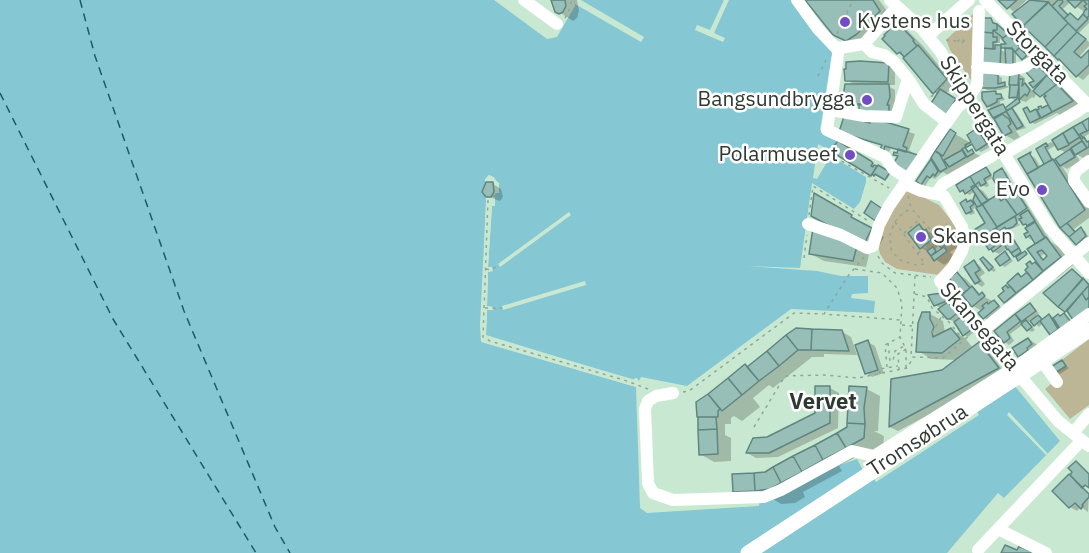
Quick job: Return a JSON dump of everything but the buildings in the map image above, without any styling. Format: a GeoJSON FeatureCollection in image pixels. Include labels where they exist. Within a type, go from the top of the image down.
{"type":"FeatureCollection","features":[{"type":"Feature","properties":{"kind":"main road","name":"Tromsøbrua"},"geometry":{"type":"LineString","coordinates":[[748,553],[1089,330]]}},
{"type":"Feature","properties":{"kind":"street"},"geometry":{"type":"LineString","coordinates":[[524,0],[557,24]]}},
{"type":"Feature","properties":{"kind":"street"},"geometry":{"type":"LineString","coordinates":[[797,0],[818,29],[834,46],[839,48],[864,44],[894,3]]}},
{"type":"Feature","properties":{"kind":"street"},"geometry":{"type":"LineString","coordinates":[[928,36],[969,0]]}},
{"type":"Feature","properties":{"kind":"street","name":"Skippergata"},"geometry":{"type":"LineString","coordinates":[[894,3],[928,36],[969,97],[998,155],[1053,232],[1083,264]]}},
{"type":"Feature","properties":{"kind":"street"},"geometry":{"type":"LineString","coordinates":[[808,224],[841,235],[867,248],[873,246],[878,228],[904,185],[947,122],[977,85],[982,5]]}},
{"type":"Feature","properties":{"kind":"street","name":"Storgata"},"geometry":{"type":"LineString","coordinates":[[982,5],[1041,56],[1088,104]]}},
{"type":"Feature","properties":{"kind":"street"},"geometry":{"type":"LineString","coordinates":[[864,44],[872,52],[884,55],[894,62],[924,104],[947,122]]}},
{"type":"Feature","properties":{"kind":"street"},"geometry":{"type":"LineString","coordinates":[[839,48],[831,110],[826,130],[885,157],[904,185],[944,195],[962,227],[965,241],[958,259],[940,281]]}},
{"type":"Feature","properties":{"kind":"street"},"geometry":{"type":"LineString","coordinates":[[977,68],[1010,70],[1024,67],[1041,56]]}},
{"type":"Feature","properties":{"kind":"street"},"geometry":{"type":"LineString","coordinates":[[831,110],[864,116],[896,117],[908,79]]}},
{"type":"Feature","properties":{"kind":"street"},"geometry":{"type":"LineString","coordinates":[[936,194],[943,184],[1088,104]]}},
{"type":"Feature","properties":{"kind":"street"},"geometry":{"type":"LineString","coordinates":[[1089,161],[1076,171],[1074,181],[1089,202]]}},
{"type":"Feature","properties":{"kind":"street"},"geometry":{"type":"LineString","coordinates":[[980,329],[1083,264],[1089,243]]}},
{"type":"Feature","properties":{"kind":"street","name":"Skansegata"},"geometry":{"type":"LineString","coordinates":[[940,281],[1015,367],[1058,421],[1082,439]]}},
{"type":"Feature","properties":{"kind":"street"},"geometry":{"type":"LineString","coordinates":[[673,393],[654,397],[648,401],[645,408],[648,483],[653,493],[673,500],[764,497],[852,451],[874,456],[1015,367],[1089,314]]}},
{"type":"Feature","properties":{"kind":"street"},"geometry":{"type":"LineString","coordinates":[[1036,353],[1057,382]]}},
{"type":"Feature","properties":{"kind":"street"},"geometry":{"type":"LineString","coordinates":[[978,550],[1082,439],[1087,414]]}},
{"type":"Feature","properties":{"kind":"street"},"geometry":{"type":"LineString","coordinates":[[998,529],[1046,553]]}},
{"type":"Feature","properties":{"kind":"path"},"geometry":{"type":"LineString","coordinates":[[557,24],[563,20],[571,1],[576,2]]}},
{"type":"Feature","properties":{"kind":"path"},"geometry":{"type":"LineString","coordinates":[[946,40],[958,41]]}},
{"type":"Feature","properties":{"kind":"path"},"geometry":{"type":"LineString","coordinates":[[924,104],[949,79]]}},
{"type":"Feature","properties":{"kind":"path"},"geometry":{"type":"LineString","coordinates":[[822,150],[904,185],[910,208],[936,236],[932,239],[933,242],[917,254]]}},
{"type":"Feature","properties":{"kind":"path"},"geometry":{"type":"LineString","coordinates":[[804,258],[813,186],[878,228]]}},
{"type":"Feature","properties":{"kind":"path"},"geometry":{"type":"LineString","coordinates":[[488,200],[483,337],[486,340],[638,384],[648,388],[654,397]]}},
{"type":"Feature","properties":{"kind":"path"},"geometry":{"type":"LineString","coordinates":[[895,222],[925,264],[911,264],[895,255],[891,249],[890,239],[895,222],[910,208]]}},
{"type":"Feature","properties":{"kind":"path"},"geometry":{"type":"LineString","coordinates":[[903,233],[919,219]]}},
{"type":"Feature","properties":{"kind":"path"},"geometry":{"type":"LineString","coordinates":[[933,232],[945,225]]}},
{"type":"Feature","properties":{"kind":"path"},"geometry":{"type":"LineString","coordinates":[[933,242],[938,249]]}},
{"type":"Feature","properties":{"kind":"path"},"geometry":{"type":"LineString","coordinates":[[824,314],[848,276],[873,246]]}},
{"type":"Feature","properties":{"kind":"path","name":"Skansegata"},"geometry":{"type":"LineString","coordinates":[[873,246],[882,263],[895,273],[930,276],[940,281]]}},
{"type":"Feature","properties":{"kind":"path"},"geometry":{"type":"LineString","coordinates":[[485,269],[491,270],[499,266]]}},
{"type":"Feature","properties":{"kind":"path"},"geometry":{"type":"LineString","coordinates":[[854,268],[882,273],[897,288],[902,304],[900,337],[906,349],[906,368]]}},
{"type":"Feature","properties":{"kind":"path"},"geometry":{"type":"LineString","coordinates":[[754,427],[785,376],[824,375],[858,378],[906,368],[913,358],[915,275]]}},
{"type":"Feature","properties":{"kind":"path"},"geometry":{"type":"LineString","coordinates":[[915,294],[927,297],[932,308],[964,340]]}},
{"type":"Feature","properties":{"kind":"path"},"geometry":{"type":"LineString","coordinates":[[484,308],[502,308]]}},
{"type":"Feature","properties":{"kind":"path"},"geometry":{"type":"LineString","coordinates":[[673,393],[689,391],[794,314],[901,320]]}},
{"type":"Feature","properties":{"kind":"path"},"geometry":{"type":"LineString","coordinates":[[932,333],[942,316]]}},
{"type":"Feature","properties":{"kind":"path"},"geometry":{"type":"LineString","coordinates":[[901,326],[913,326]]}},
{"type":"Feature","properties":{"kind":"path"},"geometry":{"type":"LineString","coordinates":[[913,358],[943,358],[980,329]]}},
{"type":"Feature","properties":{"kind":"path"},"geometry":{"type":"LineString","coordinates":[[887,367],[885,345],[900,337]]}},
{"type":"Feature","properties":{"kind":"path"},"geometry":{"type":"LineString","coordinates":[[888,343],[890,361],[895,351],[904,345]]}},
{"type":"Feature","properties":{"kind":"path"},"geometry":{"type":"LineString","coordinates":[[899,370],[898,354],[906,349]]}},
{"type":"Feature","properties":{"kind":"path"},"geometry":{"type":"LineString","coordinates":[[881,375],[879,369],[898,366]]}},
{"type":"Feature","properties":{"kind":"shaded area"},"geometry":{"type":"Polygon","coordinates":[[[975,12],[975,86],[950,50],[947,39],[975,12]]]}},
{"type":"Feature","properties":{"kind":"shaded area"},"geometry":{"type":"Polygon","coordinates":[[[906,191],[939,205],[955,225],[960,241],[952,263],[939,275],[897,269],[885,262],[880,254],[878,245],[882,226],[906,191]]]}},
{"type":"Feature","properties":{"kind":"shaded area"},"geometry":{"type":"Polygon","coordinates":[[[1089,339],[1089,405],[1070,419],[1045,389],[1058,378],[1055,373],[1066,366],[1062,360],[1089,339]]]}},
{"type":"Feature","properties":{"kind":"water"},"geometry":{"type":"Polygon","coordinates":[[[0,0],[494,0],[547,39],[557,37],[575,6],[574,0],[792,0],[832,53],[820,130],[838,141],[832,152],[818,144],[813,178],[817,179],[827,162],[836,159],[866,177],[866,182],[860,202],[854,209],[812,183],[800,268],[747,266],[817,271],[841,276],[868,276],[868,293],[852,294],[851,298],[875,301],[874,313],[791,309],[687,386],[641,377],[639,381],[487,337],[487,310],[493,307],[487,306],[488,272],[492,271],[488,267],[492,206],[495,205],[492,197],[499,193],[499,183],[489,175],[485,180],[481,341],[636,387],[640,508],[647,513],[759,506],[760,500],[771,499],[857,459],[863,470],[866,468],[876,482],[979,415],[971,401],[1014,385],[1060,441],[1004,498],[998,493],[947,553],[0,553],[0,0]]]}},
{"type":"Feature","properties":{"kind":"pier"},"geometry":{"type":"Polygon","coordinates":[[[574,0],[581,0],[644,37],[641,42],[575,4],[574,0]]]}},
{"type":"Feature","properties":{"kind":"pier"},"geometry":{"type":"Polygon","coordinates":[[[724,0],[729,0],[714,33],[725,38],[723,42],[695,30],[697,25],[710,30],[724,0]]]}},
{"type":"Feature","properties":{"kind":"pier"},"geometry":{"type":"Polygon","coordinates":[[[489,175],[499,183],[499,193],[492,197],[495,197],[495,206],[492,206],[488,267],[492,267],[493,271],[488,272],[487,306],[493,307],[493,310],[487,310],[486,335],[634,380],[637,378],[638,384],[603,374],[637,384],[636,387],[481,342],[485,179],[489,175]],[[489,178],[486,260],[489,205],[492,200],[489,197],[496,190],[496,186],[489,178]]]}},
{"type":"Feature","properties":{"kind":"pier"},"geometry":{"type":"Polygon","coordinates":[[[569,212],[571,215],[500,267],[498,264],[569,212]]]}},
{"type":"Feature","properties":{"kind":"pier"},"geometry":{"type":"Polygon","coordinates":[[[585,281],[586,285],[503,310],[502,306],[585,281]]]}},
{"type":"Feature","properties":{"kind":"pier"},"geometry":{"type":"Polygon","coordinates":[[[1009,412],[1048,454],[1046,455],[1007,415],[1009,412]]]}},
{"type":"Feature","properties":{"kind":"ferry route"},"geometry":{"type":"LineString","coordinates":[[80,0],[95,56],[184,311],[275,527],[290,553]]}},
{"type":"Feature","properties":{"kind":"ferry route"},"geometry":{"type":"LineString","coordinates":[[0,93],[113,319],[256,553]]}},
{"type":"Feature","properties":{"kind":"place","name":"Kystens hus"},"geometry":{"type":"Point","coordinates":[845,22]}},
{"type":"Feature","properties":{"kind":"place","name":"Bangsundbrygga"},"geometry":{"type":"Point","coordinates":[867,100]}},
{"type":"Feature","properties":{"kind":"place","name":"Polarmuseet"},"geometry":{"type":"Point","coordinates":[850,155]}},
{"type":"Feature","properties":{"kind":"place","name":"Evo"},"geometry":{"type":"Point","coordinates":[1042,190]}},
{"type":"Feature","properties":{"kind":"place","name":"Skansen"},"geometry":{"type":"Point","coordinates":[921,237]}},
{"type":"Feature","properties":{"kind":"district","name":"Vervet"},"geometry":{"type":"Point","coordinates":[823,403]}}]}
